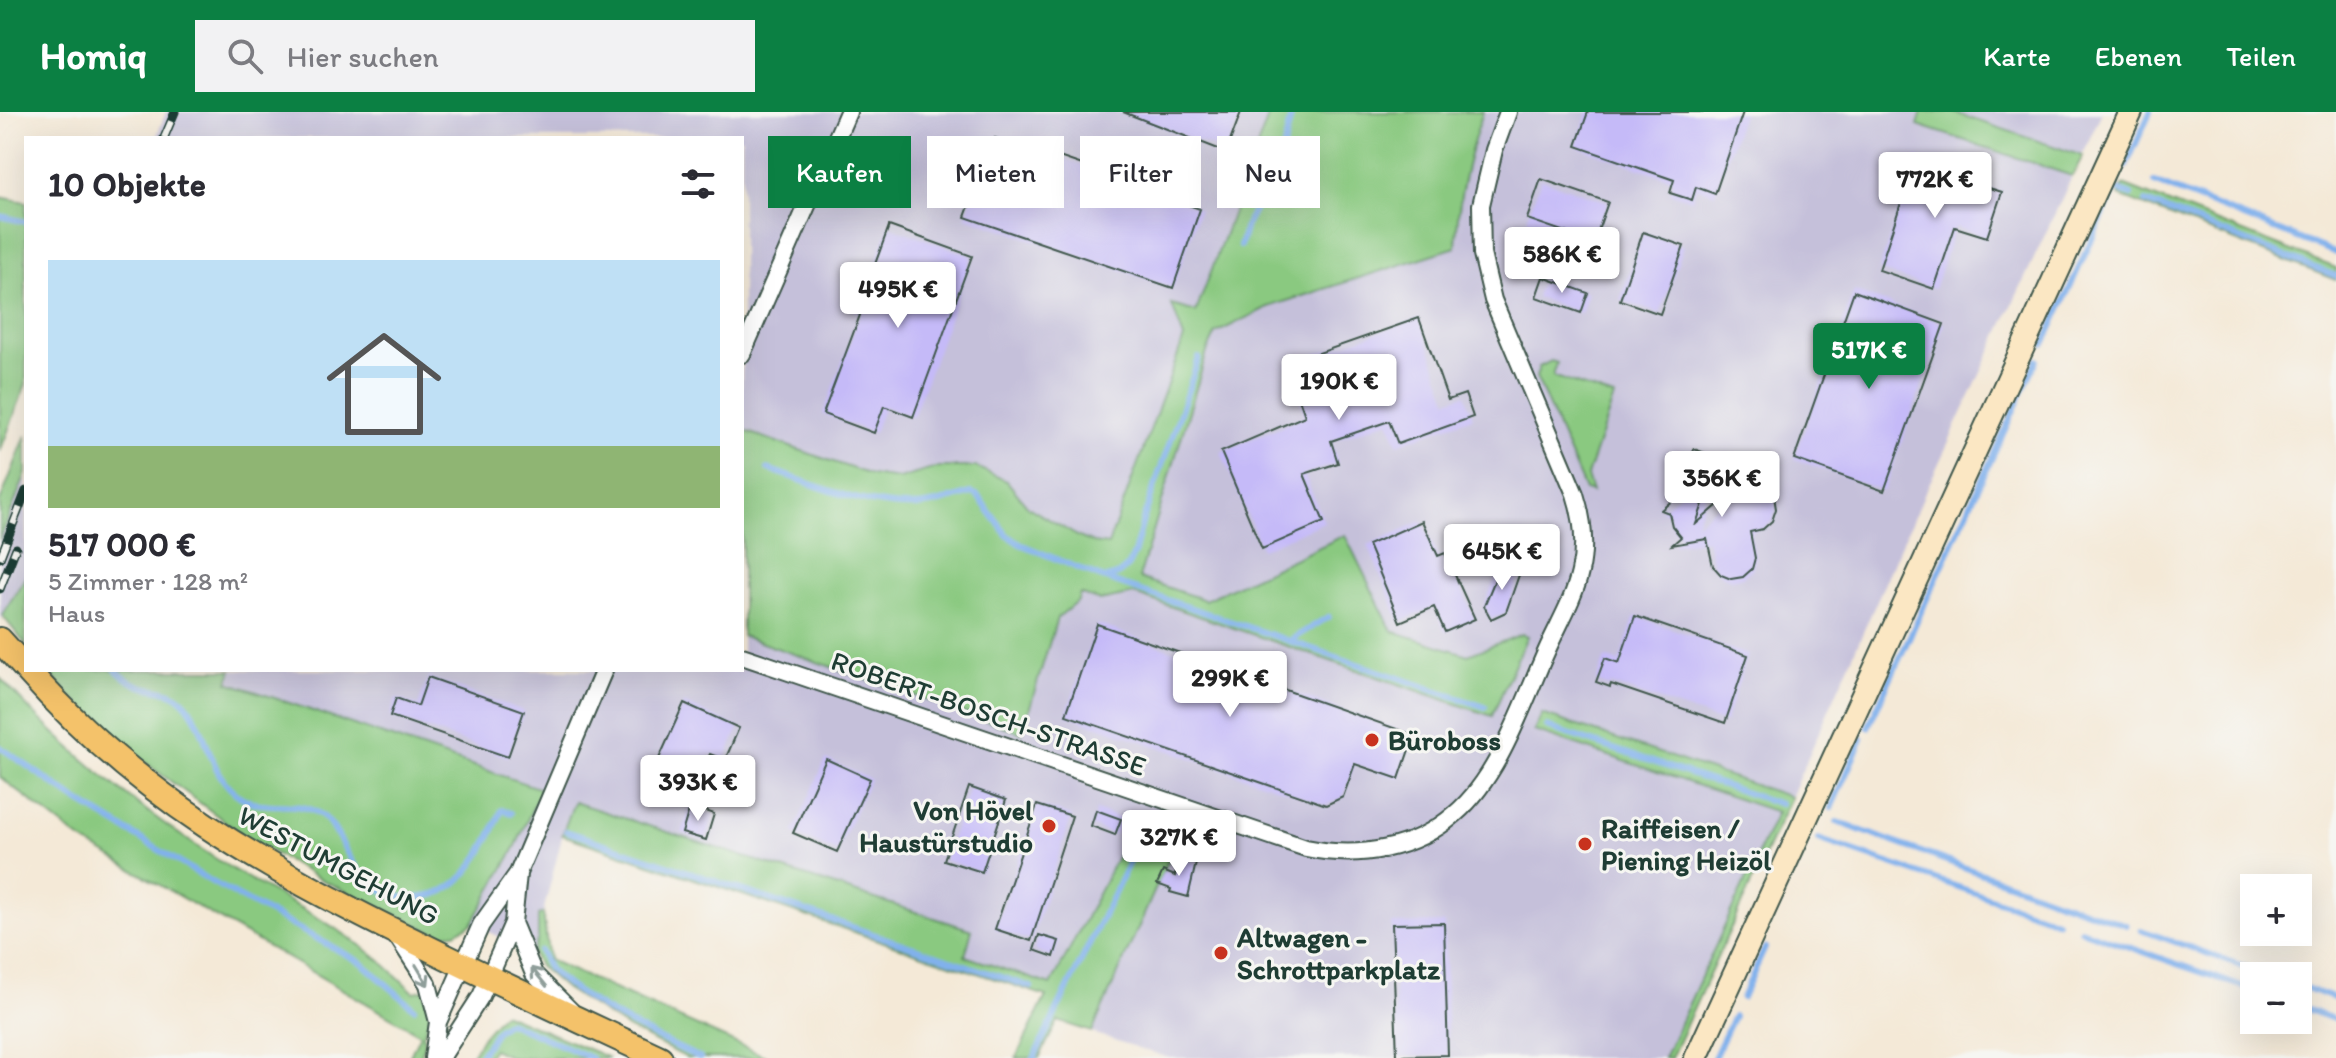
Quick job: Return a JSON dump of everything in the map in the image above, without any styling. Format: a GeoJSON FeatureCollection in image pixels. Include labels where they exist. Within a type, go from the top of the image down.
{"type":"FeatureCollection","features":[{"type":"Feature","properties":{"kind":"main road"},"geometry":{"type":"LineString","coordinates":[[1696,1058],[2131,112]]}},
{"type":"Feature","properties":{"kind":"main road","name":"WESTUMGEHUNG"},"geometry":{"type":"LineString","coordinates":[[0,640],[24,668]]}},
{"type":"Feature","properties":{"kind":"main road","name":"WESTUMGEHUNG"},"geometry":{"type":"LineString","coordinates":[[28,672],[66,715],[107,751],[193,818],[285,876],[464,966],[660,1058]]}},
{"type":"Feature","properties":{"kind":"street"},"geometry":{"type":"LineString","coordinates":[[744,349],[848,112]]}},
{"type":"Feature","properties":{"kind":"street","name":"ROBERT-BOSCH-STRASSE"},"geometry":{"type":"LineString","coordinates":[[744,657],[1306,848],[1349,854],[1381,850],[1411,841],[1442,824],[1480,788],[1499,755],[1574,591],[1582,555],[1583,522],[1577,500],[1493,300],[1482,254],[1481,205],[1494,150],[1508,112]]}},
{"type":"Feature","properties":{"kind":"street"},"geometry":{"type":"LineString","coordinates":[[433,1058],[438,1022],[481,925],[518,873],[603,672]]}},
{"type":"Feature","properties":{"kind":"street"},"geometry":{"type":"LineString","coordinates":[[441,1058],[481,996],[513,923],[518,873]]}},
{"type":"Feature","properties":{"kind":"street"},"geometry":{"type":"LineString","coordinates":[[513,923],[534,974],[580,1021]]}},
{"type":"Feature","properties":{"kind":"street"},"geometry":{"type":"LineString","coordinates":[[395,932],[428,984],[438,1022]]}},
{"type":"Feature","properties":{"kind":"shaded area"},"geometry":{"type":"Polygon","coordinates":[[[166,112],[2102,112],[1912,521],[1783,814],[1777,813],[1664,1058],[1169,1058],[1037,1015],[1051,985],[565,825],[543,913],[538,915],[538,938],[532,953],[472,924],[455,933],[441,934],[318,878],[172,784],[99,723],[49,672],[744,672],[744,136],[157,136],[166,112]]]}},
{"type":"Feature","properties":{"kind":"shaded area"},"geometry":{"type":"Polygon","coordinates":[[[24,478],[24,642],[3,616],[0,619],[0,540],[24,478]]]}},
{"type":"Feature","properties":{"kind":"green space"},"geometry":{"type":"Polygon","coordinates":[[[1270,112],[1483,112],[1464,178],[1456,247],[1268,307],[1216,333],[1207,352],[1139,578],[1205,600],[1345,535],[1392,631],[1468,655],[1522,634],[1527,636],[1492,716],[1134,594],[1100,601],[1080,594],[1078,601],[1057,618],[1022,733],[744,637],[744,431],[871,475],[899,479],[939,467],[976,467],[1007,481],[1028,507],[1079,537],[1108,545],[1184,338],[1172,305],[1196,312],[1234,208],[1320,208],[1320,136],[1261,136],[1270,112]]]}},
{"type":"Feature","properties":{"kind":"green space"},"geometry":{"type":"Polygon","coordinates":[[[1922,112],[1952,112],[2083,156],[2072,176],[1918,125],[1922,112]]]}},
{"type":"Feature","properties":{"kind":"green space"},"geometry":{"type":"Polygon","coordinates":[[[2123,185],[2336,268],[2336,280],[2119,196],[2123,185]]]}},
{"type":"Feature","properties":{"kind":"green space"},"geometry":{"type":"Polygon","coordinates":[[[0,197],[24,202],[24,389],[0,452],[0,197]]]}},
{"type":"Feature","properties":{"kind":"green space"},"geometry":{"type":"Polygon","coordinates":[[[1551,361],[1557,363],[1553,376],[1614,397],[1587,476],[1592,492],[1585,490],[1536,377],[1539,367],[1551,361]]]}},
{"type":"Feature","properties":{"kind":"green space"},"geometry":{"type":"Polygon","coordinates":[[[24,440],[24,478],[0,540],[0,502],[24,440]]]}},
{"type":"Feature","properties":{"kind":"green space"},"geometry":{"type":"Polygon","coordinates":[[[24,579],[24,642],[2,615],[24,579]]]}},
{"type":"Feature","properties":{"kind":"green space"},"geometry":{"type":"Polygon","coordinates":[[[49,672],[231,672],[228,682],[541,789],[516,846],[472,924],[455,933],[441,934],[318,878],[246,837],[135,755],[68,694],[49,672]]]}},
{"type":"Feature","properties":{"kind":"green space"},"geometry":{"type":"Polygon","coordinates":[[[0,678],[77,754],[162,822],[221,862],[355,942],[414,992],[424,990],[430,1015],[423,1036],[421,1058],[409,1058],[420,1034],[81,840],[0,777],[0,678]]]}},
{"type":"Feature","properties":{"kind":"green space"},"geometry":{"type":"Polygon","coordinates":[[[1542,714],[1791,797],[1671,1058],[1664,1058],[1777,812],[1534,731],[1542,714]]]}},
{"type":"Feature","properties":{"kind":"green space"},"geometry":{"type":"Polygon","coordinates":[[[574,802],[972,930],[965,956],[1051,985],[1138,817],[1181,831],[1092,1032],[1058,1021],[1039,1058],[1016,1058],[1046,996],[562,835],[574,802]]]}},
{"type":"Feature","properties":{"kind":"green space"},"geometry":{"type":"Polygon","coordinates":[[[543,913],[549,960],[769,1058],[687,1058],[629,1029],[566,989],[539,966],[532,953],[538,938],[538,915],[543,913]]]}},
{"type":"Feature","properties":{"kind":"green space"},"geometry":{"type":"Polygon","coordinates":[[[503,1013],[609,1058],[512,1058],[493,1049],[487,1058],[470,1058],[483,1036],[503,1013]]]}},
{"type":"Feature","properties":{"kind":"building"},"geometry":{"type":"Polygon","coordinates":[[[1123,112],[1241,112],[1232,136],[1217,136],[1217,149],[1201,142],[1201,136],[1185,136],[1123,112]]]}},
{"type":"Feature","properties":{"kind":"building"},"geometry":{"type":"Polygon","coordinates":[[[1588,112],[1743,112],[1715,194],[1696,187],[1692,200],[1670,193],[1674,180],[1576,146],[1588,112]]]}},
{"type":"Feature","properties":{"kind":"building"},"geometry":{"type":"Polygon","coordinates":[[[1916,157],[1972,175],[1970,182],[2002,192],[1987,237],[1955,227],[1934,289],[1879,270],[1916,157]]]}},
{"type":"Feature","properties":{"kind":"building"},"geometry":{"type":"Polygon","coordinates":[[[1064,159],[1080,164],[1080,208],[1200,209],[1173,288],[965,217],[968,208],[1064,208],[1064,159]]]}},
{"type":"Feature","properties":{"kind":"building"},"geometry":{"type":"Polygon","coordinates":[[[1541,179],[1608,202],[1594,242],[1527,219],[1541,179]]]}},
{"type":"Feature","properties":{"kind":"building"},"geometry":{"type":"Polygon","coordinates":[[[889,226],[972,256],[913,417],[884,406],[874,433],[823,414],[860,315],[850,307],[860,292],[879,298],[888,272],[874,267],[889,226]]]}},
{"type":"Feature","properties":{"kind":"building"},"geometry":{"type":"Polygon","coordinates":[[[1643,232],[1684,246],[1660,314],[1620,300],[1643,232]]]}},
{"type":"Feature","properties":{"kind":"building"},"geometry":{"type":"Polygon","coordinates":[[[1543,277],[1588,293],[1581,313],[1536,297],[1543,277]]]}},
{"type":"Feature","properties":{"kind":"building"},"geometry":{"type":"Polygon","coordinates":[[[1854,291],[1944,324],[1884,491],[1794,459],[1854,291]]]}},
{"type":"Feature","properties":{"kind":"building"},"geometry":{"type":"Polygon","coordinates":[[[1419,318],[1448,400],[1465,394],[1473,417],[1398,444],[1389,421],[1331,441],[1338,463],[1304,474],[1324,522],[1262,549],[1221,452],[1305,416],[1287,364],[1419,318]]]}},
{"type":"Feature","properties":{"kind":"building"},"geometry":{"type":"Polygon","coordinates":[[[1694,449],[1719,458],[1696,524],[1741,485],[1753,483],[1765,487],[1774,496],[1776,509],[1772,521],[1763,529],[1750,532],[1755,558],[1752,569],[1743,577],[1731,579],[1721,575],[1713,566],[1707,539],[1672,545],[1681,537],[1672,526],[1669,513],[1661,510],[1703,475],[1687,469],[1694,449]]]}},
{"type":"Feature","properties":{"kind":"building"},"geometry":{"type":"Polygon","coordinates":[[[1422,521],[1438,556],[1445,553],[1475,619],[1445,632],[1434,607],[1400,622],[1368,545],[1422,521]]]}},
{"type":"Feature","properties":{"kind":"building"},"geometry":{"type":"Polygon","coordinates":[[[1511,565],[1519,575],[1506,612],[1491,619],[1484,606],[1499,570],[1511,565]]]}},
{"type":"Feature","properties":{"kind":"building"},"geometry":{"type":"Polygon","coordinates":[[[1635,616],[1748,655],[1725,723],[1611,684],[1610,687],[1596,682],[1605,658],[1619,663],[1635,616]]]}},
{"type":"Feature","properties":{"kind":"building"},"geometry":{"type":"Polygon","coordinates":[[[1097,624],[1414,735],[1399,779],[1355,764],[1343,797],[1326,805],[1066,715],[1097,624]]]}},
{"type":"Feature","properties":{"kind":"building"},"geometry":{"type":"Polygon","coordinates":[[[428,677],[524,711],[508,757],[390,716],[396,698],[418,706],[428,677]]]}},
{"type":"Feature","properties":{"kind":"building"},"geometry":{"type":"Polygon","coordinates":[[[684,703],[739,728],[725,760],[710,754],[697,781],[657,763],[684,703]]]}},
{"type":"Feature","properties":{"kind":"building"},"geometry":{"type":"Polygon","coordinates":[[[826,759],[870,779],[837,852],[793,833],[826,759]]]}},
{"type":"Feature","properties":{"kind":"building"},"geometry":{"type":"Polygon","coordinates":[[[969,787],[1006,800],[982,872],[944,860],[969,787]]]}},
{"type":"Feature","properties":{"kind":"building"},"geometry":{"type":"Polygon","coordinates":[[[1037,805],[1072,816],[1031,941],[995,929],[1037,805]]]}},
{"type":"Feature","properties":{"kind":"building"},"geometry":{"type":"Polygon","coordinates":[[[690,806],[714,814],[706,840],[682,833],[690,806]]]}},
{"type":"Feature","properties":{"kind":"building"},"geometry":{"type":"Polygon","coordinates":[[[1096,810],[1121,819],[1115,835],[1091,826],[1096,810]]]}},
{"type":"Feature","properties":{"kind":"building"},"geometry":{"type":"Polygon","coordinates":[[[1179,858],[1196,863],[1188,897],[1157,884],[1163,871],[1175,876],[1179,858]]]}},
{"type":"Feature","properties":{"kind":"building"},"geometry":{"type":"Polygon","coordinates":[[[1444,923],[1448,1055],[1397,1056],[1392,924],[1444,923]]]}},
{"type":"Feature","properties":{"kind":"building"},"geometry":{"type":"Polygon","coordinates":[[[1039,935],[1059,941],[1054,957],[1034,950],[1039,935]]]}},
{"type":"Feature","properties":{"kind":"waterway"},"geometry":{"type":"LineString","coordinates":[[1240,246],[1246,225],[1281,159],[1292,112]]}},
{"type":"Feature","properties":{"kind":"waterway"},"geometry":{"type":"LineString","coordinates":[[2126,166],[2150,112]]}},
{"type":"Feature","properties":{"kind":"waterway"},"geometry":{"type":"LineString","coordinates":[[2154,182],[2336,253]]}},
{"type":"Feature","properties":{"kind":"waterway"},"geometry":{"type":"LineString","coordinates":[[2044,344],[2115,189],[2131,195]]}},
{"type":"Feature","properties":{"kind":"waterway"},"geometry":{"type":"LineString","coordinates":[[2146,202],[2336,276]]}},
{"type":"Feature","properties":{"kind":"waterway"},"geometry":{"type":"LineString","coordinates":[[0,216],[24,222]]}},
{"type":"Feature","properties":{"kind":"waterway"},"geometry":{"type":"LineString","coordinates":[[1107,578],[1118,575],[1128,566],[1134,554],[1199,358]]}},
{"type":"Feature","properties":{"kind":"waterway"},"geometry":{"type":"LineString","coordinates":[[1868,727],[2037,360]]}},
{"type":"Feature","properties":{"kind":"waterway"},"geometry":{"type":"LineString","coordinates":[[768,469],[879,504],[917,506],[971,493],[977,495],[1007,535],[1020,544],[1102,578],[1485,707]]}},
{"type":"Feature","properties":{"kind":"waterway"},"geometry":{"type":"LineString","coordinates":[[1289,641],[1328,617]]}},
{"type":"Feature","properties":{"kind":"waterway"},"geometry":{"type":"LineString","coordinates":[[118,672],[133,683],[169,692],[186,704],[200,727],[221,777],[241,797],[261,804],[303,807],[323,816],[364,877],[393,895],[406,898],[430,896],[458,881],[479,856],[502,810],[511,813]]}},
{"type":"Feature","properties":{"kind":"waterway"},"geometry":{"type":"LineString","coordinates":[[1547,727],[1780,804]]}},
{"type":"Feature","properties":{"kind":"waterway"},"geometry":{"type":"LineString","coordinates":[[1831,808],[1862,739]]}},
{"type":"Feature","properties":{"kind":"waterway"},"geometry":{"type":"LineString","coordinates":[[0,747],[78,801],[212,882],[362,963],[414,1008]]}},
{"type":"Feature","properties":{"kind":"waterway"},"geometry":{"type":"LineString","coordinates":[[1837,822],[2126,925]]}},
{"type":"Feature","properties":{"kind":"waterway"},"geometry":{"type":"LineString","coordinates":[[1034,1058],[1146,827]]}},
{"type":"Feature","properties":{"kind":"waterway"},"geometry":{"type":"LineString","coordinates":[[566,831],[1031,987]]}},
{"type":"Feature","properties":{"kind":"waterway"},"geometry":{"type":"LineString","coordinates":[[1818,839],[2057,921]]}},
{"type":"Feature","properties":{"kind":"waterway"},"geometry":{"type":"LineString","coordinates":[[2081,930],[2240,986]]}},
{"type":"Feature","properties":{"kind":"waterway"},"geometry":{"type":"LineString","coordinates":[[2141,930],[2240,965]]}},
{"type":"Feature","properties":{"kind":"waterway"},"geometry":{"type":"LineString","coordinates":[[1742,998],[1765,948]]}},
{"type":"Feature","properties":{"kind":"waterway"},"geometry":{"type":"LineString","coordinates":[[540,951],[550,970],[585,997],[623,1020],[700,1058]]}},
{"type":"Feature","properties":{"kind":"waterway"},"geometry":{"type":"LineString","coordinates":[[2312,990],[2336,999]]}},
{"type":"Feature","properties":{"kind":"waterway"},"geometry":{"type":"LineString","coordinates":[[2312,1011],[2336,1020]]}},
{"type":"Feature","properties":{"kind":"waterway"},"geometry":{"type":"LineString","coordinates":[[1714,1058],[1734,1016]]}},
{"type":"Feature","properties":{"kind":"waterway"},"geometry":{"type":"LineString","coordinates":[[478,1058],[497,1030],[508,1022],[591,1058]]}},
{"type":"Feature","properties":{"kind":"railway"},"geometry":{"type":"LineString","coordinates":[[165,136],[175,112]]}},
{"type":"Feature","properties":{"kind":"railway"},"geometry":{"type":"LineString","coordinates":[[0,558],[24,496]]}},
{"type":"Feature","properties":{"kind":"railway"},"geometry":{"type":"LineString","coordinates":[[0,589],[16,548]]}},
{"type":"Feature","properties":{"kind":"place","name":"Büroboss"},"geometry":{"type":"Point","coordinates":[1372,740]}},
{"type":"Feature","properties":{"kind":"place","name":"Von Hövel Haustürstudio"},"geometry":{"type":"Point","coordinates":[1049,826]}},
{"type":"Feature","properties":{"kind":"place","name":"Raiffeisen / Piening Heizöl"},"geometry":{"type":"Point","coordinates":[1585,844]}},
{"type":"Feature","properties":{"kind":"place","name":"Altwagen - Schrottparkplatz"},"geometry":{"type":"Point","coordinates":[1221,953]}}]}
